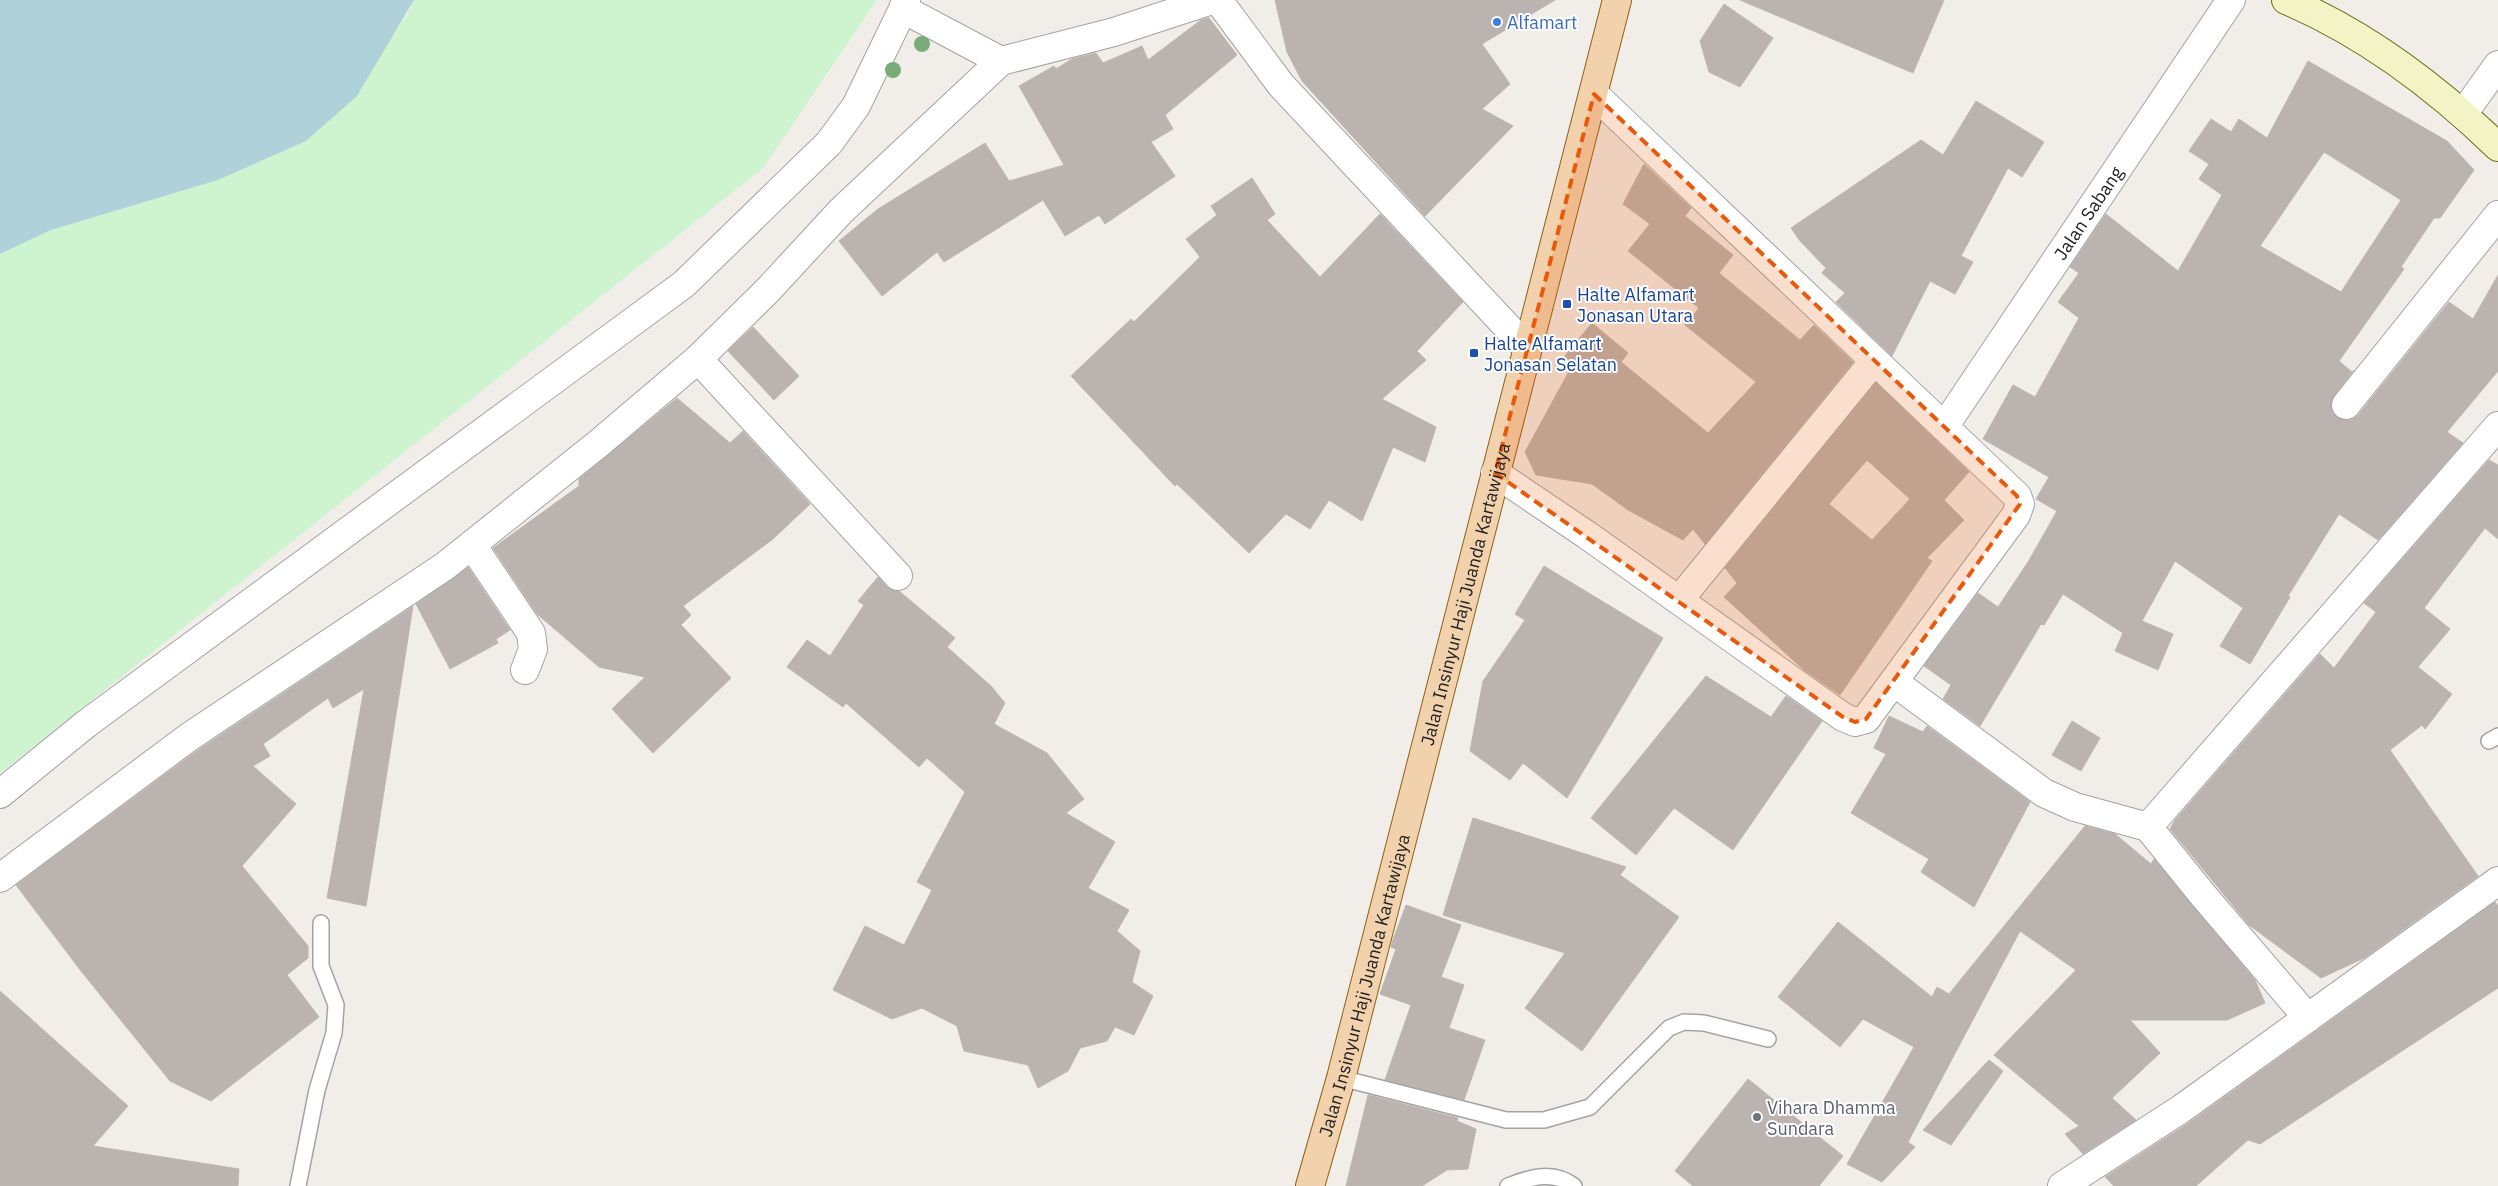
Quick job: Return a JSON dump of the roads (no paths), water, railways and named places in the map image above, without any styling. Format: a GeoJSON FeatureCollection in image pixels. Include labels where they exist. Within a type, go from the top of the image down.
{"type":"FeatureCollection","features":[{"type":"Feature","properties":{"kind":"main road","name":"Jalan Insinyur Haji Juanda Kartawijaya"},"geometry":{"type":"LineString","coordinates":[[1310,1186],[1341,1078],[1617,0]]}},
{"type":"Feature","properties":{"kind":"main road"},"geometry":{"type":"LineString","coordinates":[[2286,0],[2366,42],[2421,78],[2498,147]]}},
{"type":"Feature","properties":{"kind":"street"},"geometry":{"type":"LineString","coordinates":[[0,878],[189,737],[445,566],[598,444],[698,359],[768,290],[841,212],[1002,61],[1114,32],[1212,0]]}},
{"type":"Feature","properties":{"kind":"street"},"geometry":{"type":"LineString","coordinates":[[1218,0],[1281,85],[1527,348]]}},
{"type":"Feature","properties":{"kind":"street","name":"Jalan Sabang"},"geometry":{"type":"LineString","coordinates":[[1944,427],[2231,0]]}},
{"type":"Feature","properties":{"kind":"street"},"geometry":{"type":"LineString","coordinates":[[0,794],[86,724],[684,284],[829,143],[856,106],[904,4],[1002,61]]}},
{"type":"Feature","properties":{"kind":"street"},"geometry":{"type":"LineString","coordinates":[[2463,114],[2498,65]]}},
{"type":"Feature","properties":{"kind":"street"},"geometry":{"type":"LineString","coordinates":[[1495,473],[1679,600],[1843,717],[1854,722],[1866,719],[2016,514],[2020,504],[2017,496],[1594,94]]}},
{"type":"Feature","properties":{"kind":"street"},"geometry":{"type":"LineString","coordinates":[[2346,406],[2498,215]]}},
{"type":"Feature","properties":{"kind":"street"},"geometry":{"type":"LineString","coordinates":[[698,359],[898,576]]}},
{"type":"Feature","properties":{"kind":"street"},"geometry":{"type":"LineString","coordinates":[[1679,600],[1874,361]]}},
{"type":"Feature","properties":{"kind":"street"},"geometry":{"type":"LineString","coordinates":[[2148,827],[2498,426]]}},
{"type":"Feature","properties":{"kind":"street"},"geometry":{"type":"LineString","coordinates":[[472,545],[531,633],[533,650],[525,670]]}},
{"type":"Feature","properties":{"kind":"street"},"geometry":{"type":"LineString","coordinates":[[1894,682],[2044,793],[2076,807],[2148,827],[2202,894],[2308,1018]]}},
{"type":"Feature","properties":{"kind":"street"},"geometry":{"type":"LineString","coordinates":[[2074,1183],[2181,1109],[2498,881]]}},
{"type":"Feature","properties":{"kind":"lane"},"geometry":{"type":"LineString","coordinates":[[298,1186],[317,1090],[334,1033],[336,1005],[321,966],[321,923]]}},
{"type":"Feature","properties":{"kind":"lane"},"geometry":{"type":"LineString","coordinates":[[1341,1078],[1506,1120],[1544,1120],[1590,1107],[1668,1028],[1684,1022],[1704,1023],[1768,1039]]}},
{"type":"Feature","properties":{"kind":"lane"},"geometry":{"type":"LineString","coordinates":[[1508,1186],[1542,1175],[1568,1181],[1574,1186]]}},
{"type":"Feature","properties":{"kind":"water"},"geometry":{"type":"Polygon","coordinates":[[[0,0],[414,0],[357,96],[306,141],[218,180],[51,230],[0,254],[0,0]]]}},
{"type":"Feature","properties":{"kind":"place","name":"Alfamart"},"geometry":{"type":"Point","coordinates":[1497,22]}},
{"type":"Feature","properties":{"kind":"place","name":"Halte Alfamart Jonasan Utara"},"geometry":{"type":"Point","coordinates":[1567,304]}},
{"type":"Feature","properties":{"kind":"place","name":"Halte Alfamart Jonasan Selatan"},"geometry":{"type":"Point","coordinates":[1474,353]}},
{"type":"Feature","properties":{"kind":"place","name":"Vihara Dhamma Sundara"},"geometry":{"type":"Point","coordinates":[1757,1117]}}]}
